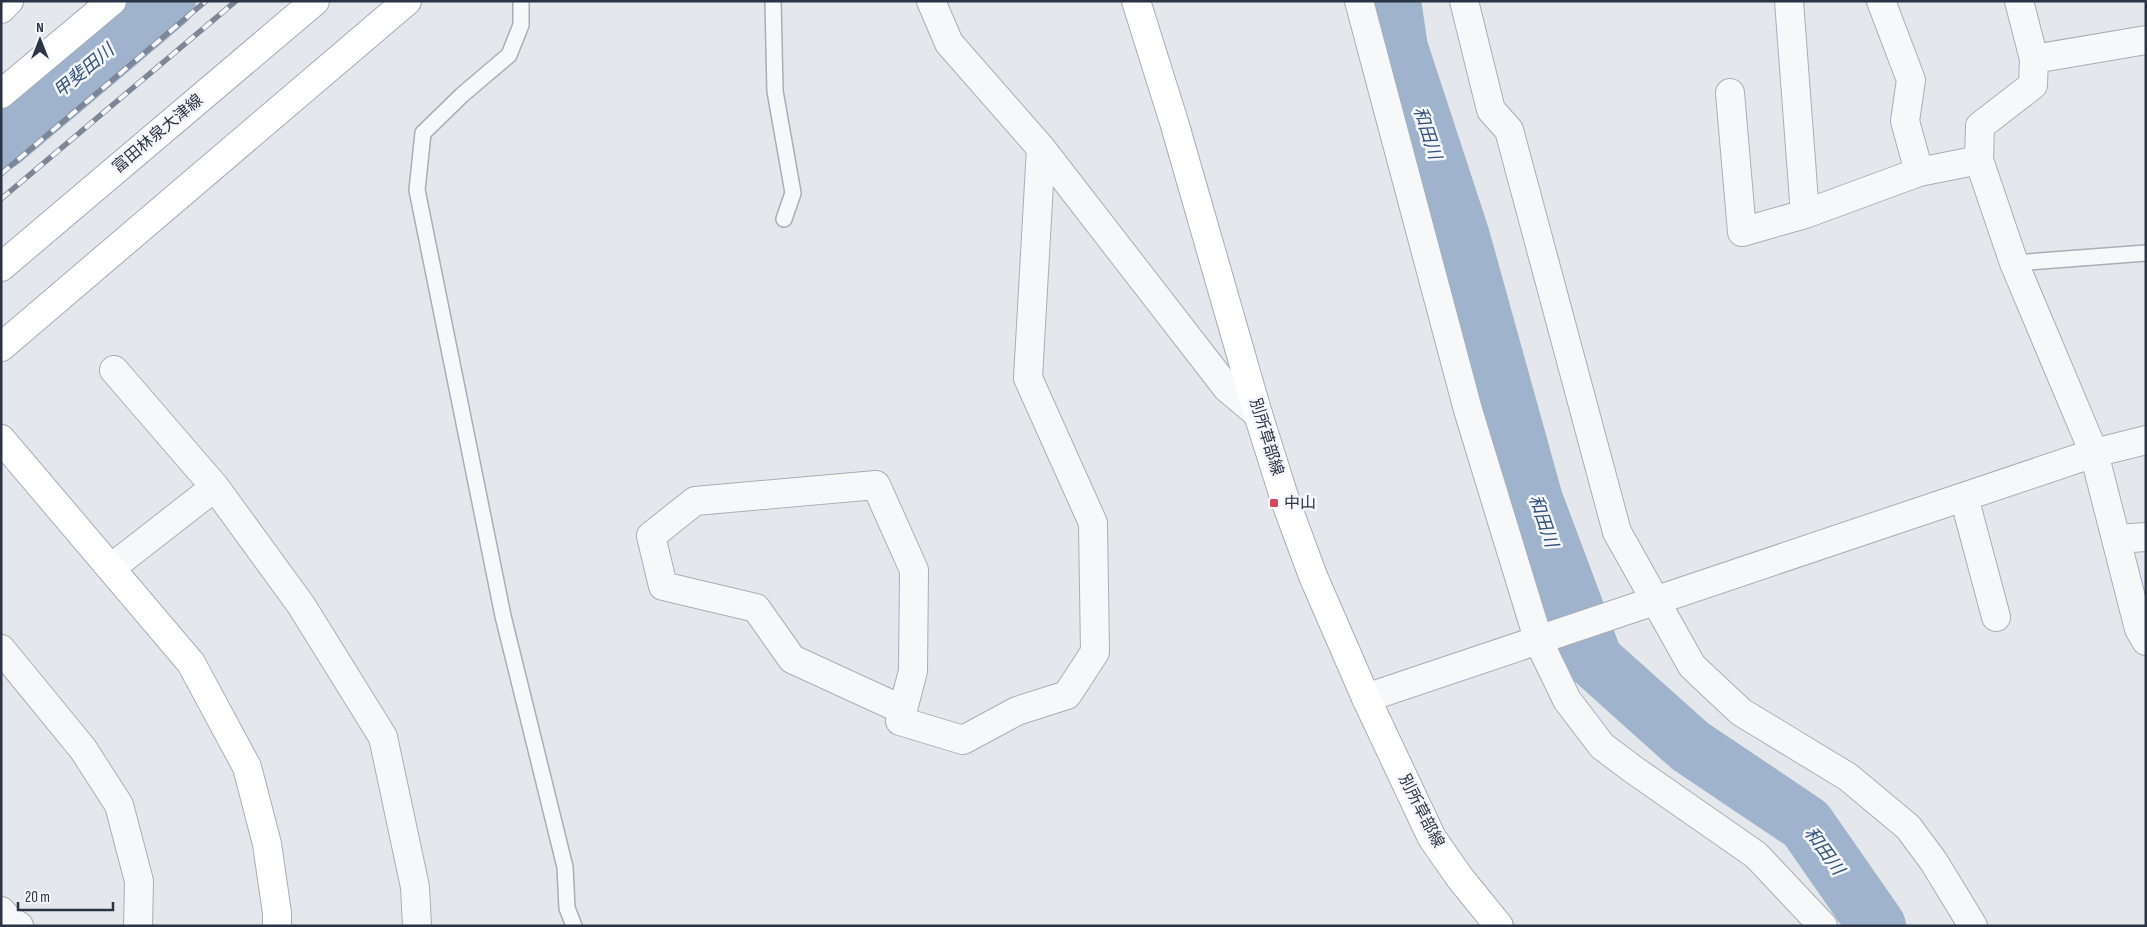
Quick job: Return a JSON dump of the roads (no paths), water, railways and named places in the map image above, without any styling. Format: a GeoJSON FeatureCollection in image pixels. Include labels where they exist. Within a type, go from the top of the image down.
{"type":"FeatureCollection","features":[{"type":"Feature","properties":{"kind":"main road"},"geometry":{"type":"LineString","coordinates":[[1,9],[9,1]]}},
{"type":"Feature","properties":{"kind":"main road"},"geometry":{"type":"LineString","coordinates":[[1,94],[112,1]]}},
{"type":"Feature","properties":{"kind":"main road","name":"富田林泉大津線"},"geometry":{"type":"LineString","coordinates":[[1,267],[316,1]]}},
{"type":"Feature","properties":{"kind":"main road"},"geometry":{"type":"LineString","coordinates":[[1,346],[408,1]]}},
{"type":"Feature","properties":{"kind":"main road","name":"別所草部線"},"geometry":{"type":"LineString","coordinates":[[1136,1],[1174,122],[1258,414],[1286,503],[1313,576],[1366,698],[1432,838],[1460,878],[1500,926]]}},
{"type":"Feature","properties":{"kind":"main road"},"geometry":{"type":"LineString","coordinates":[[1,439],[112,568],[191,664],[246,767],[267,844],[277,913],[277,926]]}},
{"type":"Feature","properties":{"kind":"street"},"geometry":{"type":"LineString","coordinates":[[931,1],[949,43],[1041,148],[1227,388],[1258,414]]}},
{"type":"Feature","properties":{"kind":"street"},"geometry":{"type":"LineString","coordinates":[[1359,1],[1468,410],[1568,700],[1602,746],[1756,855],[1823,926]]}},
{"type":"Feature","properties":{"kind":"street"},"geometry":{"type":"LineString","coordinates":[[1464,1],[1491,110],[1509,130],[1617,532],[1648,603],[1692,666],[1741,712],[1848,777],[1908,827],[1934,862],[1974,926]]}},
{"type":"Feature","properties":{"kind":"street"},"geometry":{"type":"LineString","coordinates":[[1788,1],[1805,214]]}},
{"type":"Feature","properties":{"kind":"street"},"geometry":{"type":"LineString","coordinates":[[1881,1],[1911,80],[1905,121],[1919,172]]}},
{"type":"Feature","properties":{"kind":"street"},"geometry":{"type":"LineString","coordinates":[[2019,1],[2034,59],[2033,85],[1980,126],[1979,160],[2014,263],[2094,453],[2139,629],[2146,641]]}},
{"type":"Feature","properties":{"kind":"street"},"geometry":{"type":"LineString","coordinates":[[2034,59],[2146,40]]}},
{"type":"Feature","properties":{"kind":"street"},"geometry":{"type":"LineString","coordinates":[[1730,93],[1742,232],[1805,214],[1919,172],[1979,160]]}},
{"type":"Feature","properties":{"kind":"street"},"geometry":{"type":"LineString","coordinates":[[903,710],[792,659],[756,608],[663,586],[651,536],[696,502],[876,485],[914,570],[913,671],[903,710],[900,721],[963,740],[1017,711],[1067,695],[1095,652],[1093,523],[1028,378],[1041,148]]}},
{"type":"Feature","properties":{"kind":"street"},"geometry":{"type":"LineString","coordinates":[[114,370],[214,487],[301,605],[383,737],[415,887],[417,926]]}},
{"type":"Feature","properties":{"kind":"street"},"geometry":{"type":"LineString","coordinates":[[1366,698],[1546,640],[1648,603],[2094,453],[2146,440]]}},
{"type":"Feature","properties":{"kind":"street"},"geometry":{"type":"LineString","coordinates":[[112,568],[214,487]]}},
{"type":"Feature","properties":{"kind":"street"},"geometry":{"type":"LineString","coordinates":[[1964,497],[1996,617]]}},
{"type":"Feature","properties":{"kind":"street"},"geometry":{"type":"LineString","coordinates":[[2116,539],[2146,537]]}},
{"type":"Feature","properties":{"kind":"street"},"geometry":{"type":"LineString","coordinates":[[1,649],[83,749],[119,805],[139,881],[138,926]]}},
{"type":"Feature","properties":{"kind":"street"},"geometry":{"type":"LineString","coordinates":[[1,911],[8,919],[19,926]]}},
{"type":"Feature","properties":{"kind":"lane"},"geometry":{"type":"LineString","coordinates":[[521,1],[520,26],[509,55],[462,95],[423,134],[417,190],[504,616],[565,867],[568,908],[574,926]]}},
{"type":"Feature","properties":{"kind":"lane"},"geometry":{"type":"LineString","coordinates":[[773,1],[775,91],[793,193],[784,219]]}},
{"type":"Feature","properties":{"kind":"lane"},"geometry":{"type":"LineString","coordinates":[[2014,263],[2146,253]]}},
{"type":"Feature","properties":{"kind":"waterway","name":"甲斐田川"},"geometry":{"type":"LineString","coordinates":[[1,141],[167,1]]}},
{"type":"Feature","properties":{"kind":"waterway","name":"和田川"},"geometry":{"type":"LineString","coordinates":[[1392,1],[1399,48],[1461,237],[1534,500],[1594,660],[1690,746],[1806,824],[1877,926]]}},
{"type":"Feature","properties":{"kind":"railway"},"geometry":{"type":"LineString","coordinates":[[1,174],[206,1]]}},
{"type":"Feature","properties":{"kind":"railway"},"geometry":{"type":"LineString","coordinates":[[1,199],[236,1]]}},
{"type":"Feature","properties":{"kind":"place","name":"中山"},"geometry":{"type":"Point","coordinates":[1274,503]}}]}
